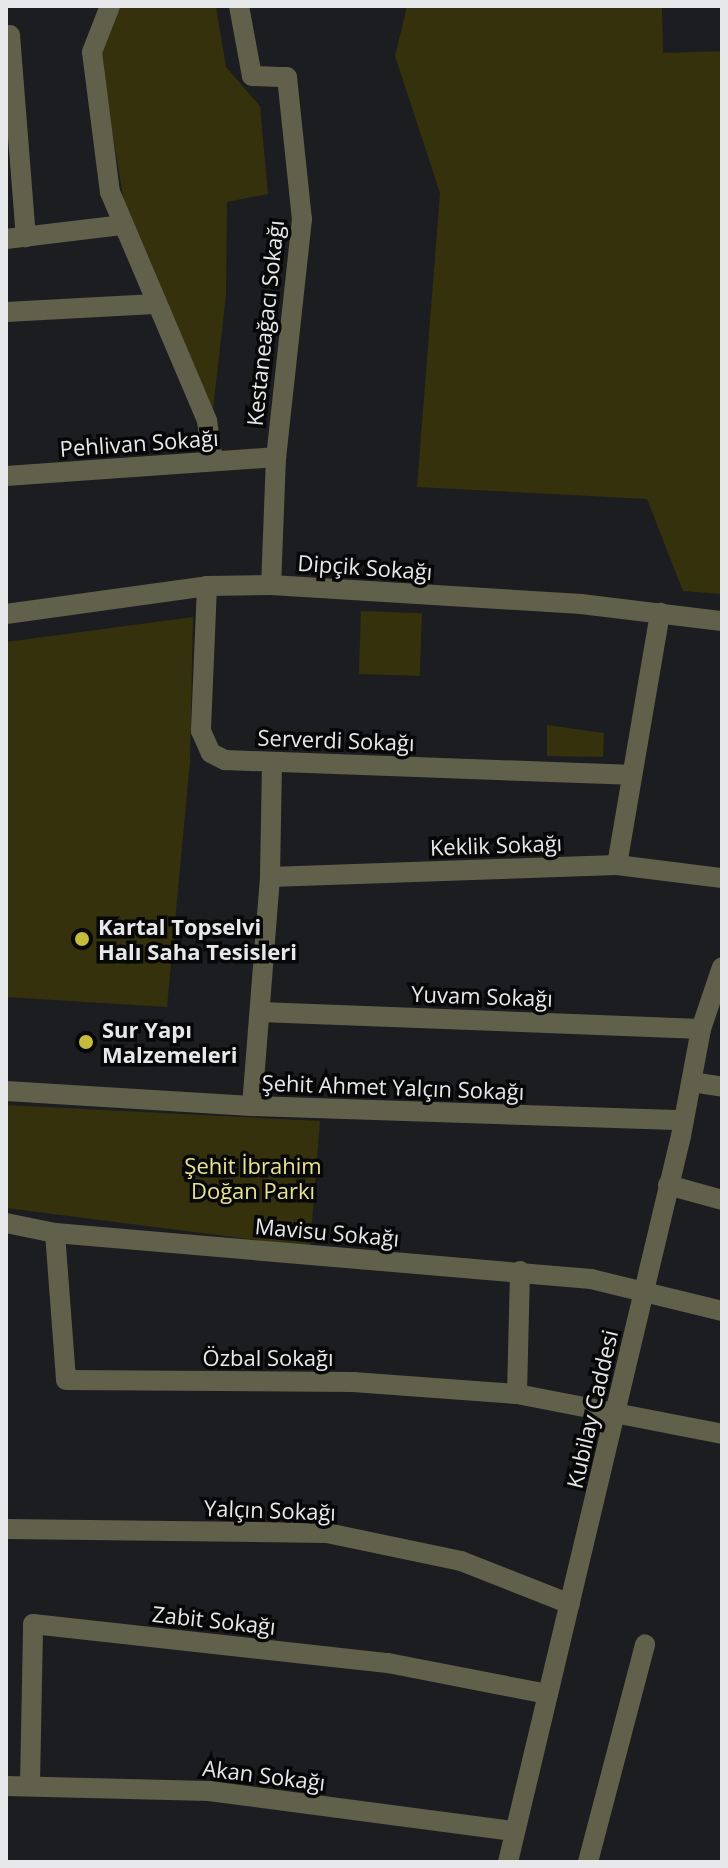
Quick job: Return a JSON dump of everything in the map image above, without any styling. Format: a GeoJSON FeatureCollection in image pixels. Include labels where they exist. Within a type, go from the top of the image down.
{"type":"FeatureCollection","features":[{"type":"Feature","properties":{"kind":"street"},"geometry":{"type":"LineString","coordinates":[[110,6],[92,52],[110,192],[121,225],[207,421],[213,461]]}},
{"type":"Feature","properties":{"kind":"street","name":"Kestaneağacı Sokağı"},"geometry":{"type":"LineString","coordinates":[[239,6],[252,76],[287,77],[302,219],[276,457],[271,585]]}},
{"type":"Feature","properties":{"kind":"street"},"geometry":{"type":"LineString","coordinates":[[10,35],[16,238],[121,225]]}},
{"type":"Feature","properties":{"kind":"street"},"geometry":{"type":"LineString","coordinates":[[6,312],[155,304]]}},
{"type":"Feature","properties":{"kind":"street","name":"Pehlivan Sokağı"},"geometry":{"type":"LineString","coordinates":[[6,476],[276,457]]}},
{"type":"Feature","properties":{"kind":"street","name":"Dipçik Sokağı"},"geometry":{"type":"LineString","coordinates":[[6,614],[207,586],[271,585],[660,613],[722,621]]}},
{"type":"Feature","properties":{"kind":"street","name":"Serverdi Sokağı"},"geometry":{"type":"LineString","coordinates":[[207,586],[203,742],[225,760],[630,775]]}},
{"type":"Feature","properties":{"kind":"street"},"geometry":{"type":"LineString","coordinates":[[617,865],[660,613]]}},
{"type":"Feature","properties":{"kind":"street"},"geometry":{"type":"LineString","coordinates":[[252,1106],[270,877],[272,762]]}},
{"type":"Feature","properties":{"kind":"street","name":"Keklik Sokağı"},"geometry":{"type":"LineString","coordinates":[[270,877],[617,865],[722,878]]}},
{"type":"Feature","properties":{"kind":"street","name":"Kubilay Caddesi"},"geometry":{"type":"LineString","coordinates":[[508,1862],[684,1120],[701,1029],[722,967]]}},
{"type":"Feature","properties":{"kind":"street","name":"Yuvam Sokağı"},"geometry":{"type":"LineString","coordinates":[[260,1012],[701,1029]]}},
{"type":"Feature","properties":{"kind":"street"},"geometry":{"type":"LineString","coordinates":[[692,1082],[722,1087]]}},
{"type":"Feature","properties":{"kind":"street","name":"Şehit Ahmet Yalçın Sokağı"},"geometry":{"type":"LineString","coordinates":[[6,1091],[252,1106],[684,1120]]}},
{"type":"Feature","properties":{"kind":"street"},"geometry":{"type":"LineString","coordinates":[[668,1185],[722,1200]]}},
{"type":"Feature","properties":{"kind":"street","name":"Mavisu Sokağı"},"geometry":{"type":"LineString","coordinates":[[6,1223],[55,1233],[520,1271],[644,1290],[722,1311]]}},
{"type":"Feature","properties":{"kind":"street","name":"Özbal Sokağı"},"geometry":{"type":"LineString","coordinates":[[55,1233],[66,1380],[353,1382],[517,1394],[722,1434]]}},
{"type":"Feature","properties":{"kind":"street"},"geometry":{"type":"LineString","coordinates":[[517,1394],[520,1271]]}},
{"type":"Feature","properties":{"kind":"street","name":"Yalçın Sokağı"},"geometry":{"type":"LineString","coordinates":[[6,1529],[327,1533],[461,1561],[570,1604]]}},
{"type":"Feature","properties":{"kind":"street","name":"Zabit Sokağı"},"geometry":{"type":"LineString","coordinates":[[30,1785],[33,1624],[388,1663],[548,1694]]}},
{"type":"Feature","properties":{"kind":"street"},"geometry":{"type":"LineString","coordinates":[[588,1862],[645,1644]]}},
{"type":"Feature","properties":{"kind":"street","name":"Akan Sokağı"},"geometry":{"type":"LineString","coordinates":[[6,1786],[209,1791],[514,1831]]}},
{"type":"Feature","properties":{"kind":"green space"},"geometry":{"type":"Polygon","coordinates":[[[117,6],[216,6],[226,67],[260,106],[268,194],[227,202],[226,295],[213,409],[128,224],[99,57],[117,6]]]}},
{"type":"Feature","properties":{"kind":"green space"},"geometry":{"type":"Polygon","coordinates":[[[407,6],[662,6],[663,53],[722,51],[722,594],[683,591],[647,499],[417,487],[440,193],[395,56],[407,6]]]}},
{"type":"Feature","properties":{"kind":"green space"},"geometry":{"type":"Polygon","coordinates":[[[361,611],[422,613],[420,676],[359,674],[361,611]]]}},
{"type":"Feature","properties":{"kind":"green space"},"geometry":{"type":"Polygon","coordinates":[[[193,617],[190,762],[167,1007],[6,997],[6,642],[193,617]]]}},
{"type":"Feature","properties":{"kind":"green space"},"geometry":{"type":"Polygon","coordinates":[[[547,725],[604,733],[603,757],[547,756],[547,725]]]}},
{"type":"Feature","properties":{"kind":"green space","name":"Şehit İbrahim Doğan Parkı"},"geometry":{"type":"Polygon","coordinates":[[[6,1105],[320,1121],[310,1247],[6,1208],[6,1105]]]}},
{"type":"Feature","properties":{"kind":"place","name":"Kartal Topselvi Halı Saha Tesisleri"},"geometry":{"type":"Point","coordinates":[82,939]}},
{"type":"Feature","properties":{"kind":"place","name":"Sur Yapı Malzemeleri"},"geometry":{"type":"Point","coordinates":[86,1042]}}]}
